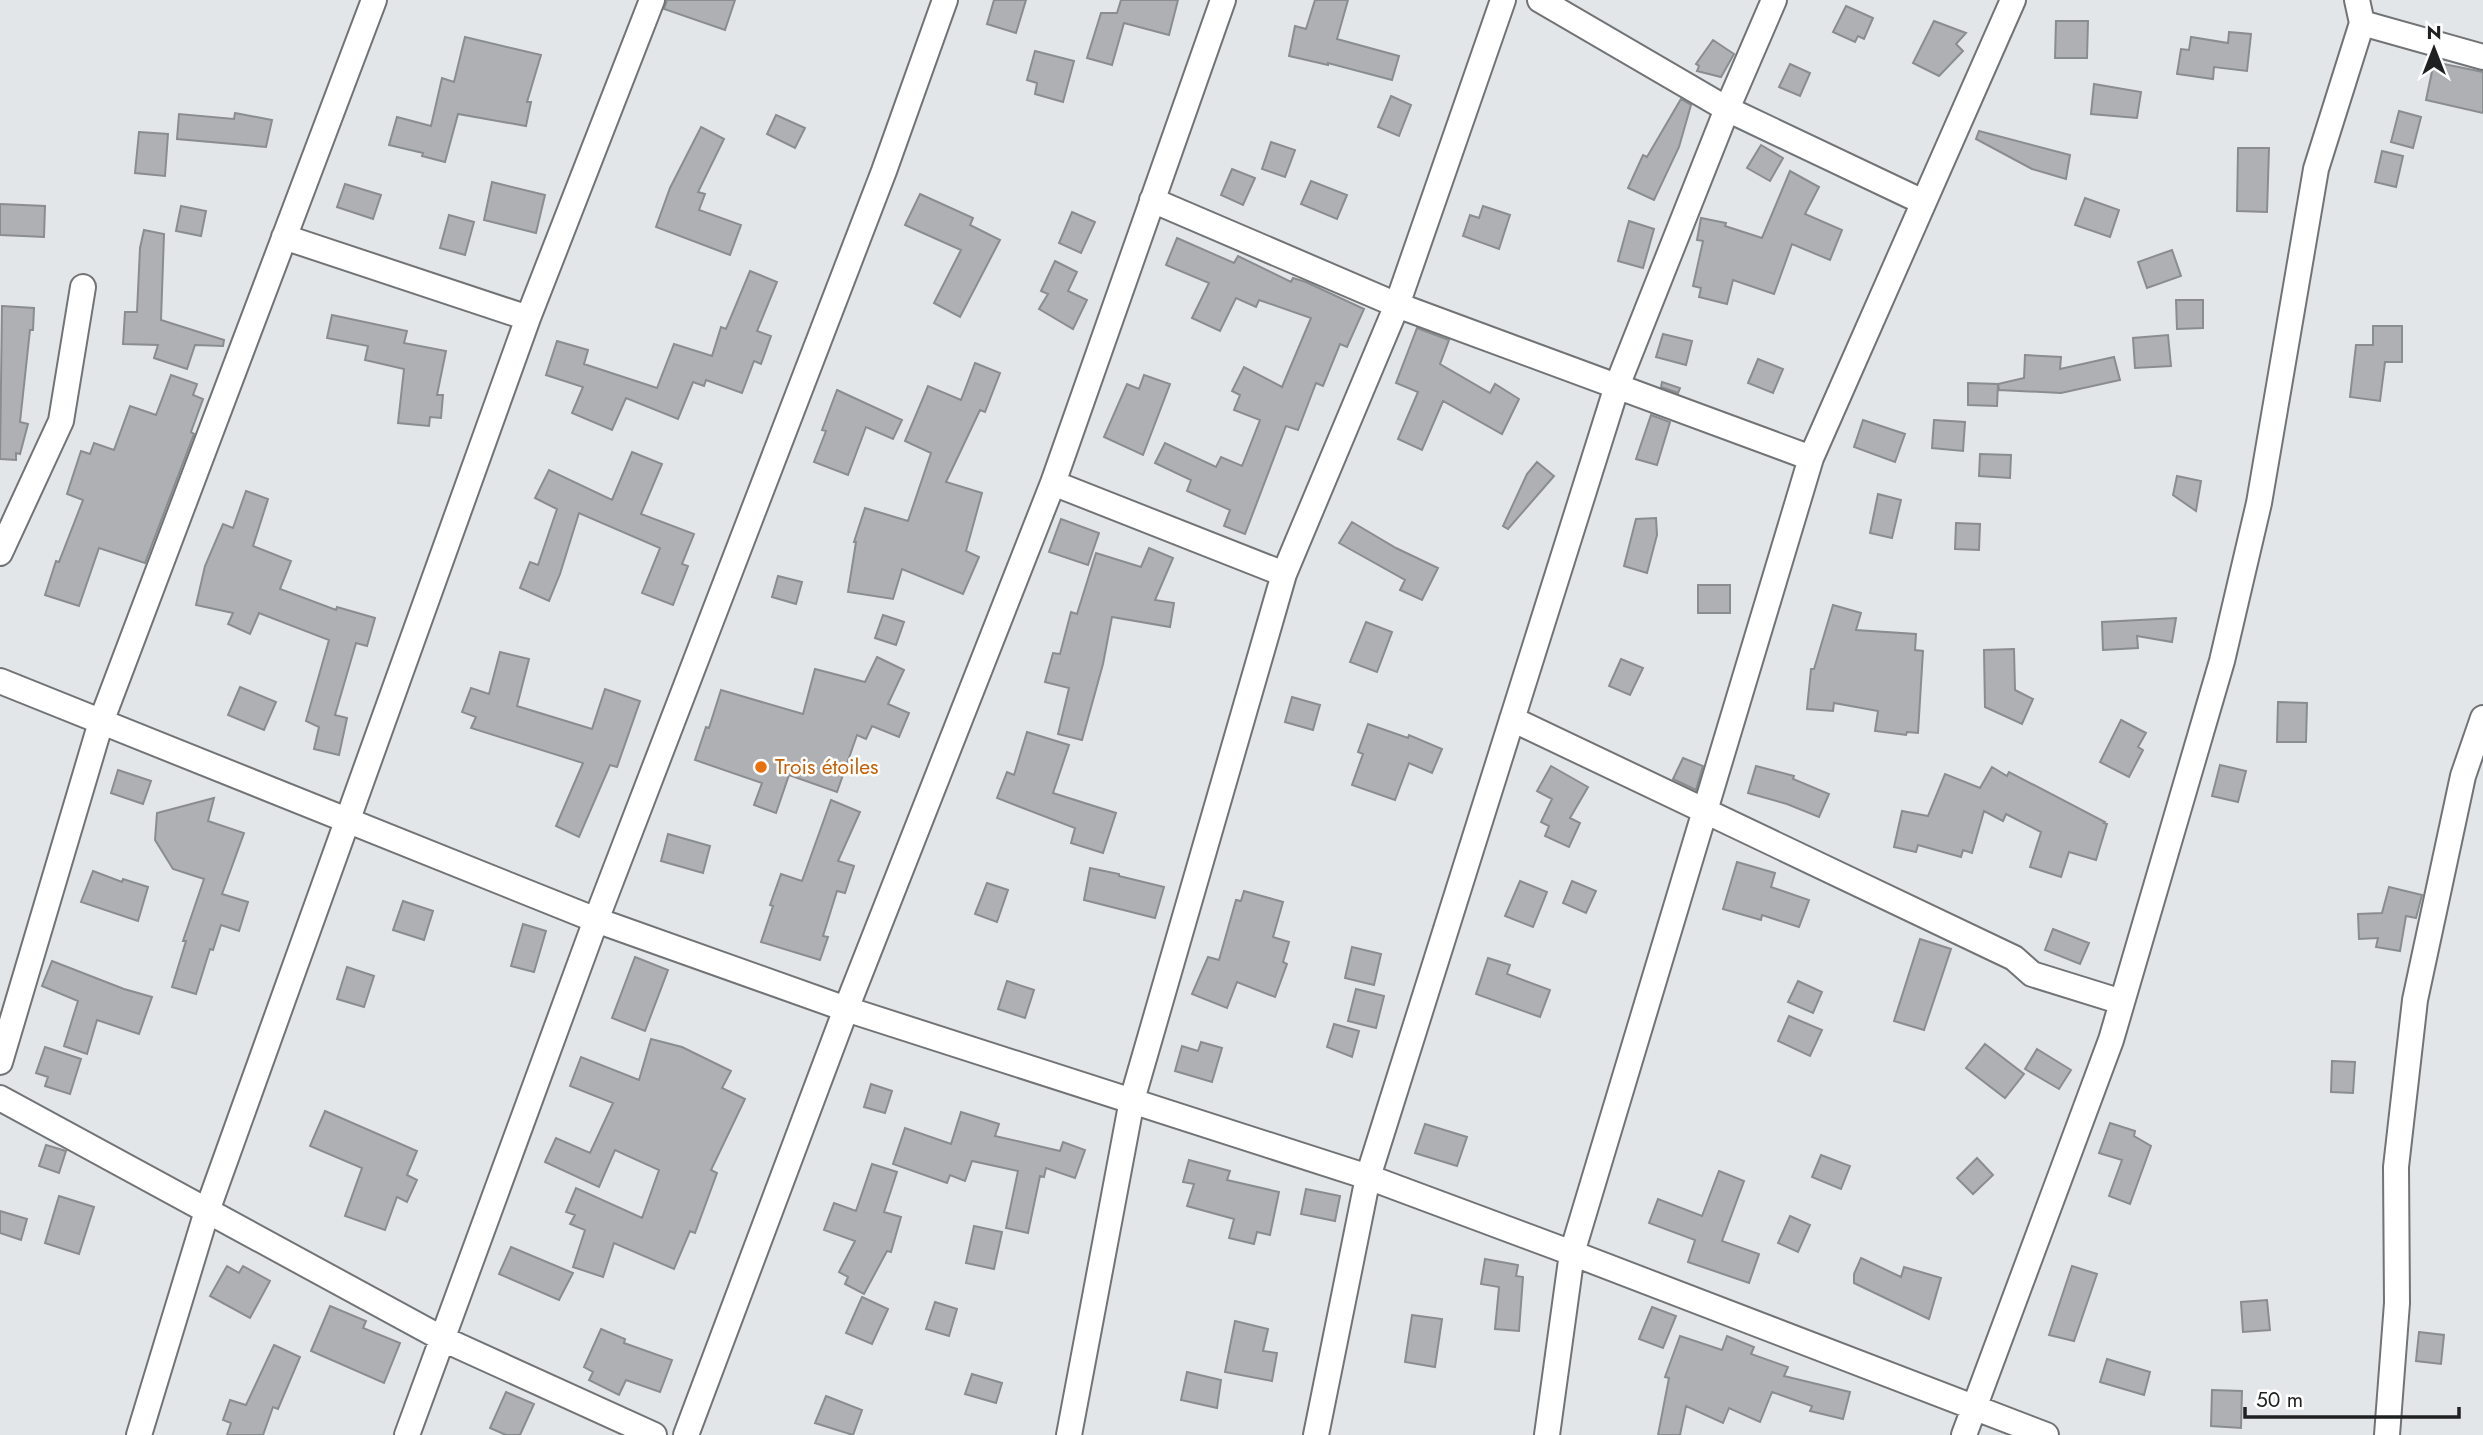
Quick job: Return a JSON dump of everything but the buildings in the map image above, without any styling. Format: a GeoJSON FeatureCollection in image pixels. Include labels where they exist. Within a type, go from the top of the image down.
{"type":"FeatureCollection","features":[{"type":"Feature","properties":{"kind":"street"},"geometry":{"type":"LineString","coordinates":[[0,1062],[101,722],[374,0]]}},
{"type":"Feature","properties":{"kind":"street"},"geometry":{"type":"LineString","coordinates":[[139,1435],[207,1211],[528,318],[652,0]]}},
{"type":"Feature","properties":{"kind":"street"},"geometry":{"type":"LineString","coordinates":[[407,1435],[596,920],[884,171],[945,0]]}},
{"type":"Feature","properties":{"kind":"street"},"geometry":{"type":"LineString","coordinates":[[686,1435],[846,1009],[1053,483],[1223,0]]}},
{"type":"Feature","properties":{"kind":"street"},"geometry":{"type":"LineString","coordinates":[[1069,1435],[1132,1100],[1284,574],[1397,305],[1503,0]]}},
{"type":"Feature","properties":{"kind":"street"},"geometry":{"type":"LineString","coordinates":[[1540,0],[1727,110],[1923,202]]}},
{"type":"Feature","properties":{"kind":"street"},"geometry":{"type":"LineString","coordinates":[[1316,1435],[1368,1177],[1617,386],[1774,0]]}},
{"type":"Feature","properties":{"kind":"street"},"geometry":{"type":"LineString","coordinates":[[1547,1435],[1572,1253],[1811,458],[2012,0]]}},
{"type":"Feature","properties":{"kind":"street"},"geometry":{"type":"LineString","coordinates":[[1964,1435],[2112,1040],[2222,661],[2259,503],[2316,169],[2359,11],[2483,57]]}},
{"type":"Feature","properties":{"kind":"street"},"geometry":{"type":"LineString","coordinates":[[1152,200],[1397,305],[1811,458]]}},
{"type":"Feature","properties":{"kind":"street"},"geometry":{"type":"LineString","coordinates":[[284,237],[528,318]]}},
{"type":"Feature","properties":{"kind":"street"},"geometry":{"type":"LineString","coordinates":[[0,553],[61,421],[83,287]]}},
{"type":"Feature","properties":{"kind":"street"},"geometry":{"type":"LineString","coordinates":[[1053,483],[1284,574]]}},
{"type":"Feature","properties":{"kind":"street"},"geometry":{"type":"LineString","coordinates":[[0,681],[596,920],[846,1009],[1368,1177],[2046,1435]]}},
{"type":"Feature","properties":{"kind":"street"},"geometry":{"type":"LineString","coordinates":[[2387,1435],[2397,1303],[2396,1167],[2415,1000],[2473,773],[2483,718]]}},
{"type":"Feature","properties":{"kind":"street"},"geometry":{"type":"LineString","coordinates":[[1512,719],[2014,958],[2032,974],[2122,1002]]}},
{"type":"Feature","properties":{"kind":"street"},"geometry":{"type":"LineString","coordinates":[[0,1098],[443,1339],[654,1435]]}},
{"type":"Feature","properties":{"kind":"place","name":"Trois étoiles"},"geometry":{"type":"Point","coordinates":[761,767]}}]}
